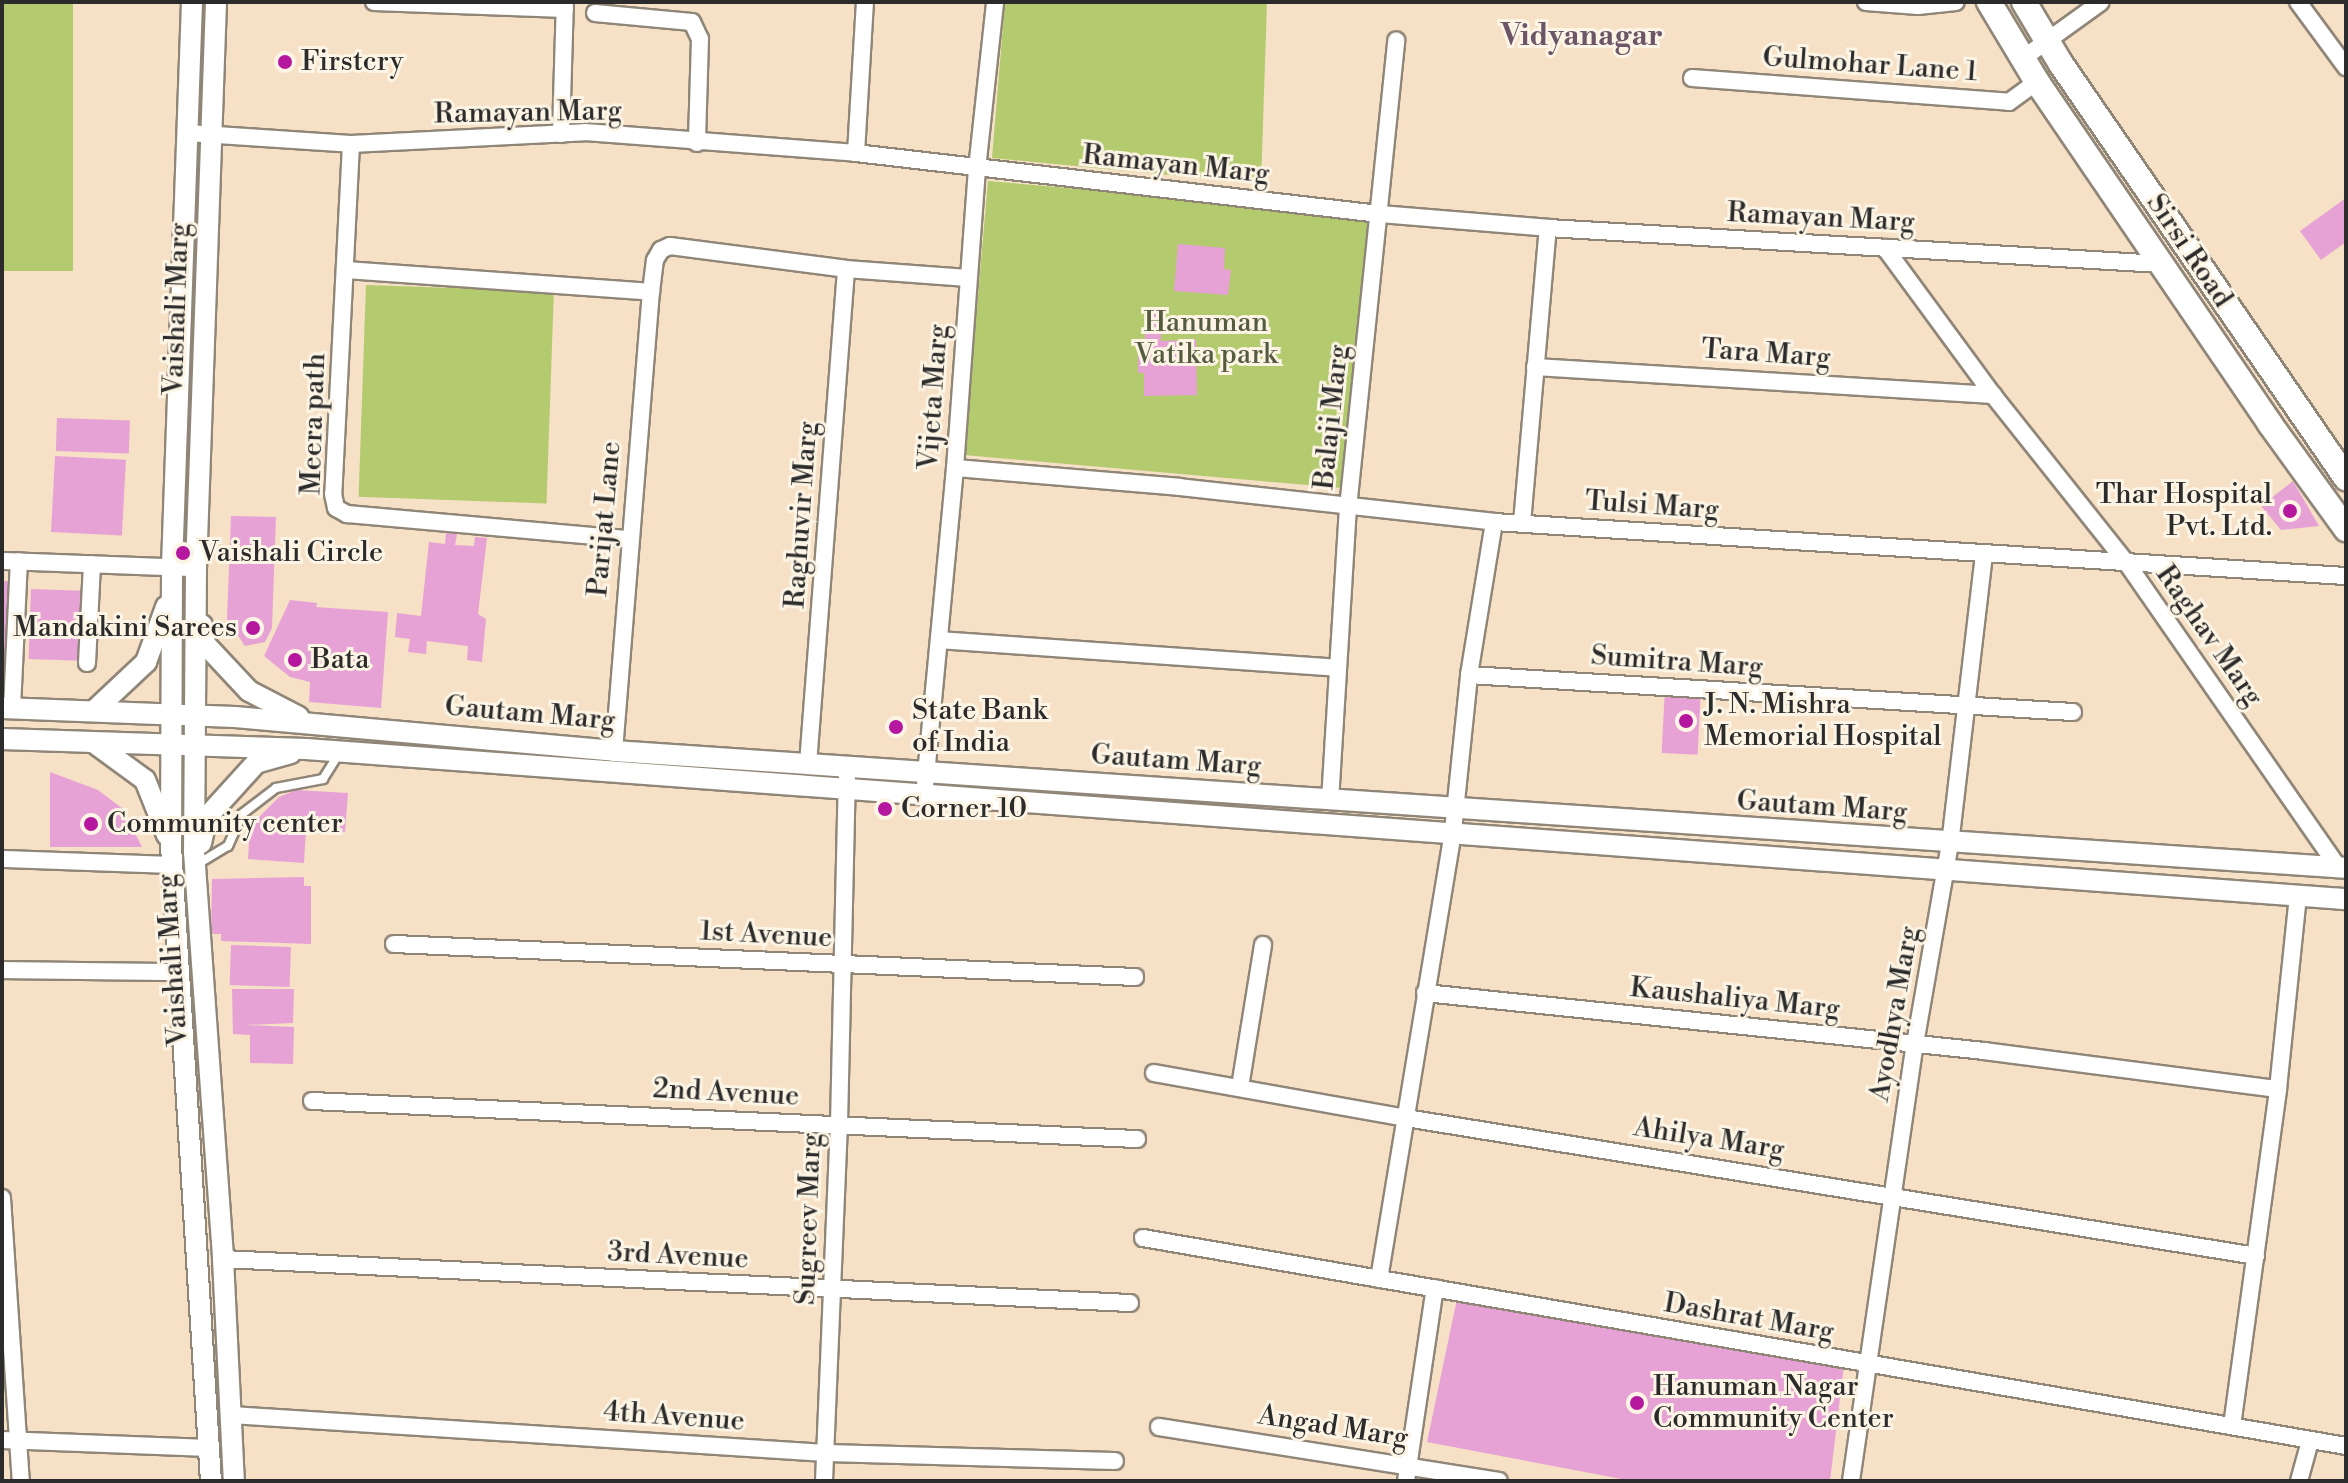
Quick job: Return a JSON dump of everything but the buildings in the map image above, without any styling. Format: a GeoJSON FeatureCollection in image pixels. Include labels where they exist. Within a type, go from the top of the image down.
{"type":"FeatureCollection","features":[{"type":"Feature","properties":{"kind":"main road","name":"Sirsi Road"},"geometry":{"type":"LineString","coordinates":[[1989,2],[2037,82],[2161,264],[2338,502],[2346,529]]}},
{"type":"Feature","properties":{"kind":"main road","name":"Sirsi Road"},"geometry":{"type":"LineString","coordinates":[[2024,2],[2047,42],[2346,478]]}},
{"type":"Feature","properties":{"kind":"street","name":"Vaishali Marg"},"geometry":{"type":"LineString","coordinates":[[192,2],[172,578],[171,855],[199,1249],[211,1481]]}},
{"type":"Feature","properties":{"kind":"street","name":"Vaishali Marg"},"geometry":{"type":"LineString","coordinates":[[216,2],[196,568],[193,745],[195,866],[223,1259],[234,1481]]}},
{"type":"Feature","properties":{"kind":"street"},"geometry":{"type":"LineString","coordinates":[[374,2],[565,6],[561,134]]}},
{"type":"Feature","properties":{"kind":"street"},"geometry":{"type":"LineString","coordinates":[[856,153],[865,2]]}},
{"type":"Feature","properties":{"kind":"street","name":"Vijeta Marg"},"geometry":{"type":"LineString","coordinates":[[924,796],[955,468],[977,169],[995,2]]}},
{"type":"Feature","properties":{"kind":"street"},"geometry":{"type":"LineString","coordinates":[[1866,2],[1918,6],[1956,2]]}},
{"type":"Feature","properties":{"kind":"street"},"geometry":{"type":"LineString","coordinates":[[2022,59],[2101,2]]}},
{"type":"Feature","properties":{"kind":"street"},"geometry":{"type":"LineString","coordinates":[[2298,2],[2346,67]]}},
{"type":"Feature","properties":{"kind":"street"},"geometry":{"type":"LineString","coordinates":[[595,13],[692,22],[700,39],[697,143]]}},
{"type":"Feature","properties":{"kind":"street","name":"Balaji Marg"},"geometry":{"type":"LineString","coordinates":[[1330,801],[1348,508],[1396,40]]}},
{"type":"Feature","properties":{"kind":"street","name":"Gulmohar Lane 1"},"geometry":{"type":"LineString","coordinates":[[1692,78],[2009,102],[2037,82]]}},
{"type":"Feature","properties":{"kind":"street","name":"Ramayan Marg"},"geometry":{"type":"LineString","coordinates":[[187,133],[351,144],[585,132],[856,153],[1379,214],[1548,228],[2161,264]]}},
{"type":"Feature","properties":{"kind":"street","name":"Meera path"},"geometry":{"type":"LineString","coordinates":[[351,144],[347,270],[333,494],[336,508],[347,514],[629,539]]}},
{"type":"Feature","properties":{"kind":"street"},"geometry":{"type":"LineString","coordinates":[[1522,523],[1548,228]]}},
{"type":"Feature","properties":{"kind":"street","name":"Parijat Lane"},"geometry":{"type":"LineString","coordinates":[[614,751],[629,539],[655,260],[661,250],[670,246],[846,269]]}},
{"type":"Feature","properties":{"kind":"street","name":"Raghav Marg"},"geometry":{"type":"LineString","coordinates":[[1885,248],[1993,395],[2126,562],[2342,868]]}},
{"type":"Feature","properties":{"kind":"street"},"geometry":{"type":"LineString","coordinates":[[846,269],[968,278]]}},
{"type":"Feature","properties":{"kind":"street","name":"Raghuvir Marg"},"geometry":{"type":"LineString","coordinates":[[808,764],[846,269]]}},
{"type":"Feature","properties":{"kind":"street"},"geometry":{"type":"LineString","coordinates":[[347,270],[651,292]]}},
{"type":"Feature","properties":{"kind":"street","name":"Tara Marg"},"geometry":{"type":"LineString","coordinates":[[1535,367],[1993,395]]}},
{"type":"Feature","properties":{"kind":"street","name":"Tulsi Marg"},"geometry":{"type":"LineString","coordinates":[[955,468],[1179,487],[1494,522],[2346,576]]}},
{"type":"Feature","properties":{"kind":"street"},"geometry":{"type":"LineString","coordinates":[[1379,1279],[1453,831],[1469,675],[1494,522]]}},
{"type":"Feature","properties":{"kind":"street","name":"Ayodhya Marg"},"geometry":{"type":"LineString","coordinates":[[1851,1481],[1915,1044],[1947,867],[1984,554]]}},
{"type":"Feature","properties":{"kind":"street"},"geometry":{"type":"LineString","coordinates":[[7,708],[11,561],[92,564],[172,578],[196,568]]}},
{"type":"Feature","properties":{"kind":"street"},"geometry":{"type":"LineString","coordinates":[[87,663],[92,564]]}},
{"type":"Feature","properties":{"kind":"street"},"geometry":{"type":"LineString","coordinates":[[96,709],[146,662],[172,578]]}},
{"type":"Feature","properties":{"kind":"street"},"geometry":{"type":"LineString","coordinates":[[197,589],[205,644],[249,691],[310,722]]}},
{"type":"Feature","properties":{"kind":"street"},"geometry":{"type":"LineString","coordinates":[[939,640],[1336,668]]}},
{"type":"Feature","properties":{"kind":"street","name":"Sumitra Marg"},"geometry":{"type":"LineString","coordinates":[[1469,675],[2073,712]]}},
{"type":"Feature","properties":{"kind":"street","name":"Gautam Marg"},"geometry":{"type":"LineString","coordinates":[[7,708],[96,709],[310,722],[614,751],[1950,844],[2342,868]]}},
{"type":"Feature","properties":{"kind":"street"},"geometry":{"type":"LineString","coordinates":[[2,739],[93,742],[145,780],[171,855],[2,859]]}},
{"type":"Feature","properties":{"kind":"street","name":"Gautam Marg"},"geometry":{"type":"LineString","coordinates":[[93,742],[306,749],[924,796],[1947,867],[2346,899]]}},
{"type":"Feature","properties":{"kind":"street"},"geometry":{"type":"LineString","coordinates":[[195,866],[207,817],[256,763],[306,749]]}},
{"type":"Feature","properties":{"kind":"street","name":"Sugreev Marg"},"geometry":{"type":"LineString","coordinates":[[824,1481],[839,1124],[847,767]]}},
{"type":"Feature","properties":{"kind":"street"},"geometry":{"type":"LineString","coordinates":[[2232,1426],[2278,1089],[2298,895]]}},
{"type":"Feature","properties":{"kind":"street","name":"1st Avenue"},"geometry":{"type":"LineString","coordinates":[[394,944],[1135,977]]}},
{"type":"Feature","properties":{"kind":"street"},"geometry":{"type":"LineString","coordinates":[[1240,1087],[1263,945]]}},
{"type":"Feature","properties":{"kind":"street"},"geometry":{"type":"LineString","coordinates":[[2,970],[202,970]]}},
{"type":"Feature","properties":{"kind":"street","name":"Kaushaliya Marg"},"geometry":{"type":"LineString","coordinates":[[1425,993],[1915,1044],[2278,1089]]}},
{"type":"Feature","properties":{"kind":"street","name":"Ahilya Marg"},"geometry":{"type":"LineString","coordinates":[[1154,1073],[1406,1118],[2256,1256]]}},
{"type":"Feature","properties":{"kind":"street","name":"2nd Avenue"},"geometry":{"type":"LineString","coordinates":[[312,1101],[1137,1139]]}},
{"type":"Feature","properties":{"kind":"street"},"geometry":{"type":"LineString","coordinates":[[2,1198],[21,1441],[21,1481]]}},
{"type":"Feature","properties":{"kind":"street","name":"Dashrat Marg"},"geometry":{"type":"LineString","coordinates":[[1143,1238],[1868,1366],[2346,1446]]}},
{"type":"Feature","properties":{"kind":"street","name":"3rd Avenue"},"geometry":{"type":"LineString","coordinates":[[223,1259],[1130,1303]]}},
{"type":"Feature","properties":{"kind":"street"},"geometry":{"type":"LineString","coordinates":[[1407,1473],[1435,1288]]}},
{"type":"Feature","properties":{"kind":"street","name":"4th Avenue"},"geometry":{"type":"LineString","coordinates":[[231,1415],[826,1453],[1115,1461]]}},
{"type":"Feature","properties":{"kind":"street","name":"Angad Marg"},"geometry":{"type":"LineString","coordinates":[[1159,1427],[1407,1473],[1499,1481]]}},
{"type":"Feature","properties":{"kind":"street"},"geometry":{"type":"LineString","coordinates":[[2,1440],[232,1447]]}},
{"type":"Feature","properties":{"kind":"street"},"geometry":{"type":"LineString","coordinates":[[2299,1481],[2310,1441]]}},
{"type":"Feature","properties":{"kind":"lane"},"geometry":{"type":"LineString","coordinates":[[195,866],[228,846],[242,814],[276,788],[323,779],[340,752]]}},
{"type":"Feature","properties":{"kind":"green space"},"geometry":{"type":"Polygon","coordinates":[[[2,2],[73,2],[73,271],[2,271],[2,2]]]}},
{"type":"Feature","properties":{"kind":"green space"},"geometry":{"type":"Polygon","coordinates":[[[1005,2],[1267,2],[1261,184],[992,158],[1005,2]]]}},
{"type":"Feature","properties":{"kind":"green space","name":"Hanuman Vatika park"},"geometry":{"type":"Polygon","coordinates":[[[988,181],[1370,214],[1346,488],[964,455],[988,181]]]}},
{"type":"Feature","properties":{"kind":"green space"},"geometry":{"type":"Polygon","coordinates":[[[366,285],[554,292],[546,503],[359,497],[366,285]]]}},
{"type":"Feature","properties":{"kind":"place","name":"Firstcry"},"geometry":{"type":"Point","coordinates":[285,62]}},
{"type":"Feature","properties":{"kind":"place","name":"Thar Hospital Pvt. Ltd."},"geometry":{"type":"Point","coordinates":[2290,511]}},
{"type":"Feature","properties":{"kind":"place","name":"Vaishali Circle"},"geometry":{"type":"Point","coordinates":[183,553]}},
{"type":"Feature","properties":{"kind":"place","name":"Mandakini Sarees"},"geometry":{"type":"Point","coordinates":[253,628]}},
{"type":"Feature","properties":{"kind":"place","name":"Bata"},"geometry":{"type":"Point","coordinates":[295,660]}},
{"type":"Feature","properties":{"kind":"place","name":"J. N. Mishra Memorial Hospital"},"geometry":{"type":"Point","coordinates":[1686,721]}},
{"type":"Feature","properties":{"kind":"place","name":"State Bank of India"},"geometry":{"type":"Point","coordinates":[896,727]}},
{"type":"Feature","properties":{"kind":"place","name":"Corner 10"},"geometry":{"type":"Point","coordinates":[885,809]}},
{"type":"Feature","properties":{"kind":"place","name":"Community center"},"geometry":{"type":"Point","coordinates":[91,824]}},
{"type":"Feature","properties":{"kind":"place","name":"Hanuman Nagar Community Center"},"geometry":{"type":"Point","coordinates":[1637,1403]}},
{"type":"Feature","properties":{"kind":"district","name":"Vidyanagar"},"geometry":{"type":"Point","coordinates":[1582,36]}}]}
